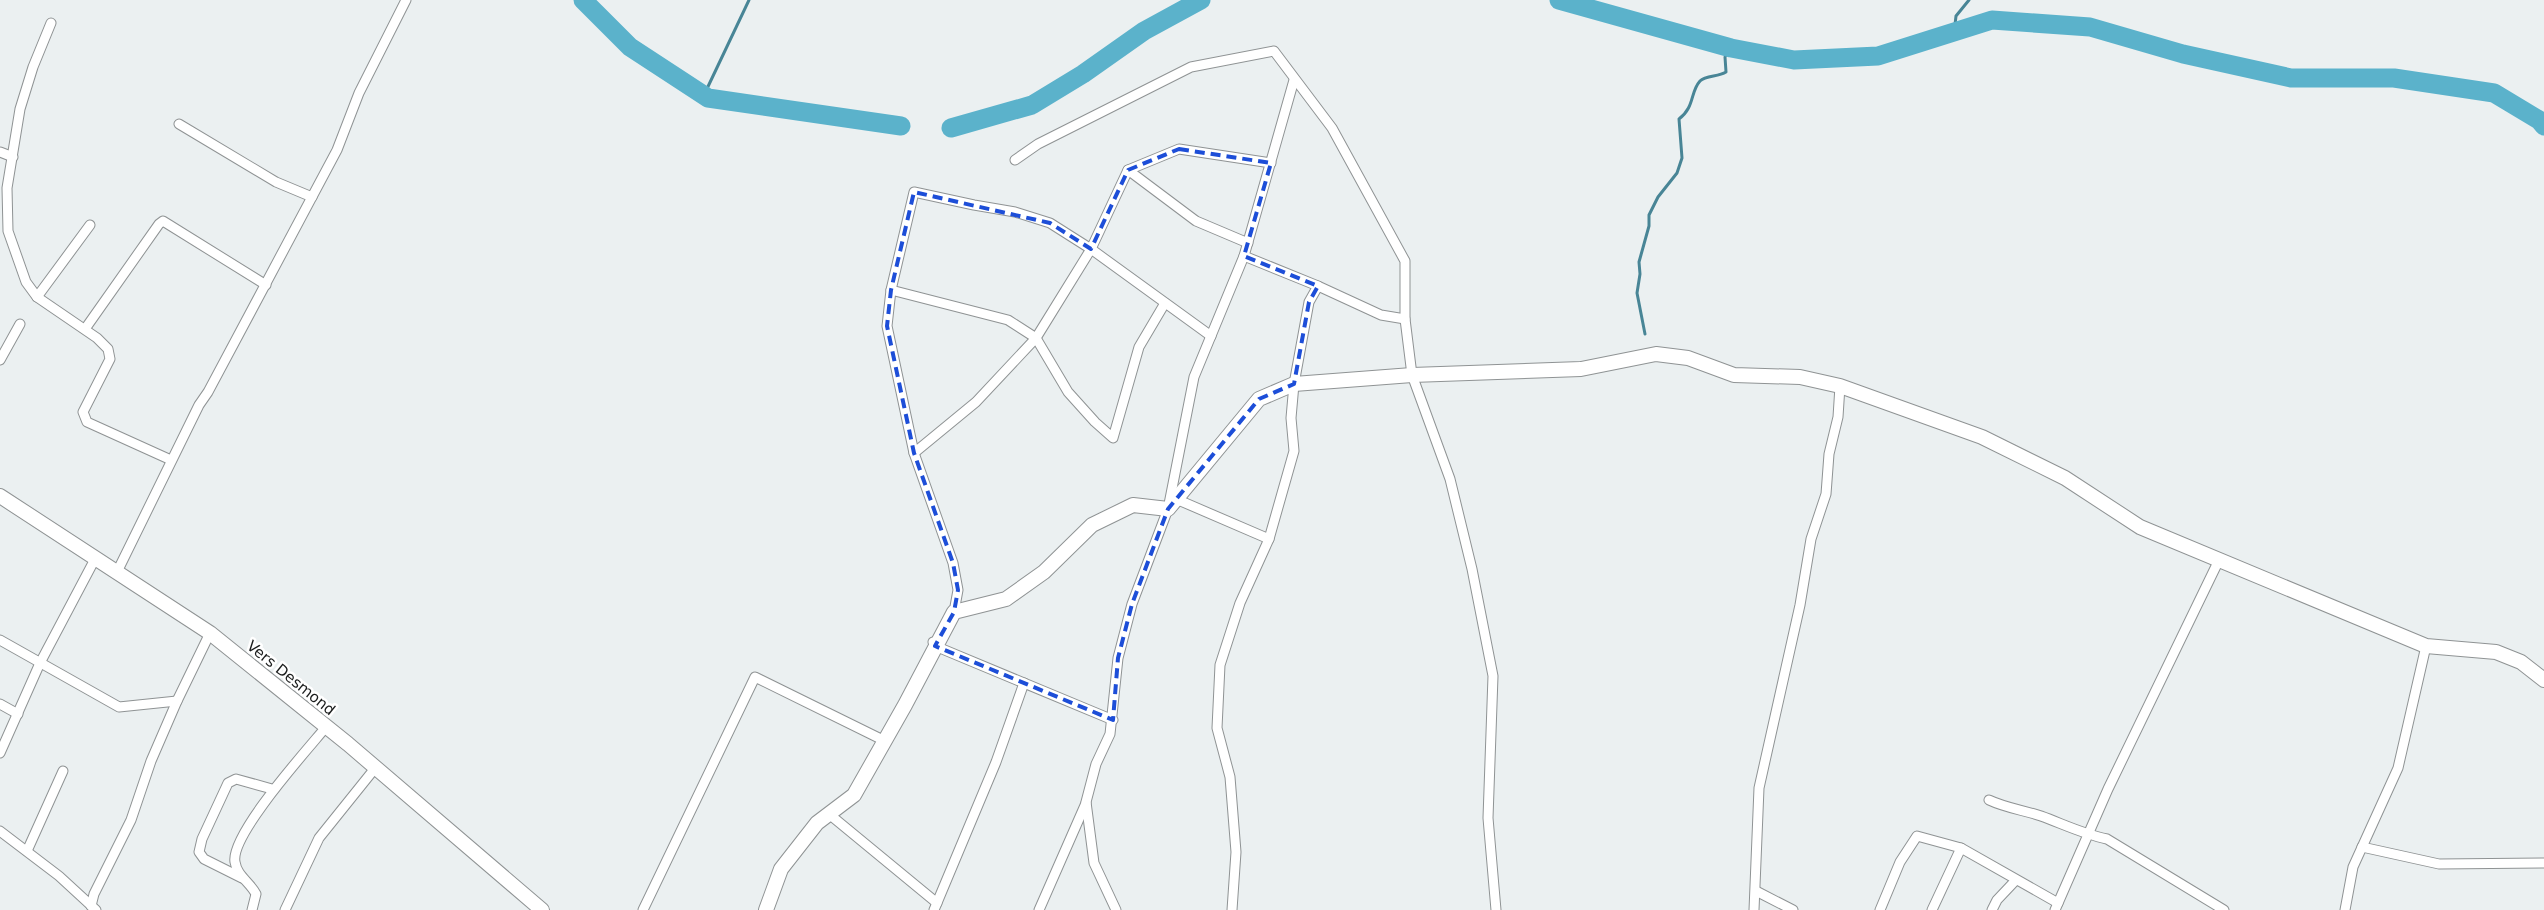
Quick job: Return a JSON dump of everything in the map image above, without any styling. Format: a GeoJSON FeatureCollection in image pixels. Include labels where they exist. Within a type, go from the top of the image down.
{"type":"FeatureCollection","features":[{"type":"Feature","properties":{"kind":"street"},"geometry":{"type":"LineString","coordinates":[[116,572],[157,495],[171,460],[337,150],[358,93],[406,0]]}},
{"type":"Feature","properties":{"kind":"street"},"geometry":{"type":"LineString","coordinates":[[51,23],[33,67],[20,109],[6,188],[8,231],[26,282],[37,297],[85,329],[108,349],[110,359],[83,412],[87,422],[171,460]]}},
{"type":"Feature","properties":{"kind":"street"},"geometry":{"type":"LineString","coordinates":[[1015,160],[1038,144],[1191,67],[1274,51],[1332,128],[1405,261],[1405,319],[1412,375],[1450,479],[1472,569],[1493,676],[1488,818],[1496,910]]}},
{"type":"Feature","properties":{"kind":"street"},"geometry":{"type":"LineString","coordinates":[[1039,910],[1086,802],[1096,764],[1110,734],[1113,720],[1118,658],[1132,604],[1172,504],[1194,377],[1244,256],[1294,80]]}},
{"type":"Feature","properties":{"kind":"street"},"geometry":{"type":"LineString","coordinates":[[179,124],[276,182],[312,197]]}},
{"type":"Feature","properties":{"kind":"street"},"geometry":{"type":"LineString","coordinates":[[914,454],[976,402],[1036,338],[1091,249],[1128,170],[1179,149],[1271,163]]}},
{"type":"Feature","properties":{"kind":"street"},"geometry":{"type":"LineString","coordinates":[[0,152],[13,157]]}},
{"type":"Feature","properties":{"kind":"street"},"geometry":{"type":"LineString","coordinates":[[1128,170],[1196,221],[1248,243]]}},
{"type":"Feature","properties":{"kind":"street"},"geometry":{"type":"LineString","coordinates":[[766,910],[781,869],[817,823],[854,796],[885,741],[934,643],[954,612],[958,590],[953,563],[914,454],[887,326],[891,290],[914,192],[974,206],[1015,212],[1050,223],[1091,249],[1211,336]]}},
{"type":"Feature","properties":{"kind":"street"},"geometry":{"type":"LineString","coordinates":[[85,329],[158,224],[163,221],[266,285]]}},
{"type":"Feature","properties":{"kind":"street"},"geometry":{"type":"LineString","coordinates":[[37,297],[90,225]]}},
{"type":"Feature","properties":{"kind":"street"},"geometry":{"type":"LineString","coordinates":[[1244,256],[1318,286],[1380,315],[1405,319]]}},
{"type":"Feature","properties":{"kind":"street"},"geometry":{"type":"LineString","coordinates":[[1232,910],[1236,852],[1230,778],[1217,728],[1220,665],[1240,603],[1269,539],[1294,451],[1292,418],[1294,384],[1309,302],[1318,286]]}},
{"type":"Feature","properties":{"kind":"street"},"geometry":{"type":"LineString","coordinates":[[891,290],[1008,320],[1036,338],[1068,392],[1095,422],[1114,438],[1140,347],[1165,303]]}},
{"type":"Feature","properties":{"kind":"street"},"geometry":{"type":"LineString","coordinates":[[0,360],[20,324]]}},
{"type":"Feature","properties":{"kind":"street"},"geometry":{"type":"LineString","coordinates":[[1172,504],[1259,399],[1294,384],[1412,375],[1582,369],[1656,354],[1688,358],[1734,375],[1800,377],[1840,386],[1982,437],[2066,478],[2140,527],[2426,646],[2496,652],[2521,662],[2544,680]]}},
{"type":"Feature","properties":{"kind":"street"},"geometry":{"type":"LineString","coordinates":[[1754,910],[1760,788],[1800,605],[1810,539],[1826,494],[1829,454],[1838,417],[1840,386]]}},
{"type":"Feature","properties":{"kind":"street","name":"Vers Desmond"},"geometry":{"type":"LineString","coordinates":[[0,496],[210,633],[376,767],[542,910]]}},
{"type":"Feature","properties":{"kind":"street"},"geometry":{"type":"LineString","coordinates":[[954,612],[1006,599],[1044,572],[1092,525],[1133,505],[1172,504],[1269,539]]}},
{"type":"Feature","properties":{"kind":"street"},"geometry":{"type":"LineString","coordinates":[[0,753],[40,663],[95,558]]}},
{"type":"Feature","properties":{"kind":"street"},"geometry":{"type":"LineString","coordinates":[[1880,910],[1900,862],[1917,836],[1961,848],[2057,907],[2108,789],[2219,560]]}},
{"type":"Feature","properties":{"kind":"street"},"geometry":{"type":"LineString","coordinates":[[94,908],[94,894],[131,820],[152,761],[177,701],[210,633]]}},
{"type":"Feature","properties":{"kind":"street"},"geometry":{"type":"LineString","coordinates":[[0,640],[119,707],[177,701]]}},
{"type":"Feature","properties":{"kind":"street"},"geometry":{"type":"LineString","coordinates":[[934,643],[1113,720]]}},
{"type":"Feature","properties":{"kind":"street"},"geometry":{"type":"LineString","coordinates":[[2345,910],[2353,867],[2398,768],[2426,646]]}},
{"type":"Feature","properties":{"kind":"street"},"geometry":{"type":"LineString","coordinates":[[643,910],[754,677],[885,741]]}},
{"type":"Feature","properties":{"kind":"street"},"geometry":{"type":"LineString","coordinates":[[829,814],[936,906],[996,762],[1024,683]]}},
{"type":"Feature","properties":{"kind":"street"},"geometry":{"type":"LineString","coordinates":[[0,704],[18,714]]}},
{"type":"Feature","properties":{"kind":"street"},"geometry":{"type":"LineString","coordinates":[[242,878],[236,867],[235,853],[272,789],[326,727]]}},
{"type":"Feature","properties":{"kind":"street"},"geometry":{"type":"LineString","coordinates":[[285,910],[319,838],[376,767]]}},
{"type":"Feature","properties":{"kind":"street"},"geometry":{"type":"LineString","coordinates":[[27,851],[63,771]]}},
{"type":"Feature","properties":{"kind":"street"},"geometry":{"type":"LineString","coordinates":[[252,910],[256,894],[252,886],[242,878],[204,859],[199,852],[202,840],[228,783],[236,779],[272,789]]}},
{"type":"Feature","properties":{"kind":"street"},"geometry":{"type":"LineString","coordinates":[[1989,800],[2008,809],[2040,816],[2088,835],[2107,838],[2224,910]]}},
{"type":"Feature","properties":{"kind":"street"},"geometry":{"type":"LineString","coordinates":[[1086,802],[1094,864],[1116,910]]}},
{"type":"Feature","properties":{"kind":"street"},"geometry":{"type":"LineString","coordinates":[[0,831],[59,876],[94,908]]}},
{"type":"Feature","properties":{"kind":"street"},"geometry":{"type":"LineString","coordinates":[[2362,847],[2439,864],[2544,863]]}},
{"type":"Feature","properties":{"kind":"street"},"geometry":{"type":"LineString","coordinates":[[1932,910],[1961,848]]}},
{"type":"Feature","properties":{"kind":"street"},"geometry":{"type":"LineString","coordinates":[[1992,910],[1997,900],[2016,881]]}},
{"type":"Feature","properties":{"kind":"street"},"geometry":{"type":"LineString","coordinates":[[1756,891],[1794,910]]}},
{"type":"Feature","properties":{"kind":"highlighted area"},"geometry":{"type":"Polygon","coordinates":[[[1179,149],[1271,163],[1244,256],[1318,286],[1309,302],[1294,384],[1259,399],[1168,509],[1132,604],[1118,658],[1113,720],[935,646],[954,612],[958,590],[953,563],[914,453],[887,326],[891,290],[914,192],[1050,223],[1091,249],[1128,170],[1179,149]]]}},
{"type":"Feature","properties":{"kind":"waterway"},"geometry":{"type":"LineString","coordinates":[[583,0],[630,47],[708,98],[901,126]]}},
{"type":"Feature","properties":{"kind":"waterway"},"geometry":{"type":"LineString","coordinates":[[704,95],[749,0]]}},
{"type":"Feature","properties":{"kind":"waterway"},"geometry":{"type":"LineString","coordinates":[[951,128],[1032,105],[1083,74],[1144,31],[1201,0]]}},
{"type":"Feature","properties":{"kind":"waterway"},"geometry":{"type":"LineString","coordinates":[[1559,0],[1731,48],[1794,60],[1878,56],[1992,20],[2090,27],[2183,54],[2291,78],[2394,78],[2494,93],[2539,120],[2544,126]]}},
{"type":"Feature","properties":{"kind":"waterway"},"geometry":{"type":"LineString","coordinates":[[1954,33],[1956,16],[1969,0]]}},
{"type":"Feature","properties":{"kind":"waterway"},"geometry":{"type":"LineString","coordinates":[[1645,334],[1637,293],[1640,274],[1639,262],[1649,226],[1649,215],[1658,197],[1677,173],[1682,158],[1679,119],[1688,110],[1700,81],[1726,72],[1725,57],[1731,48]]}}]}
